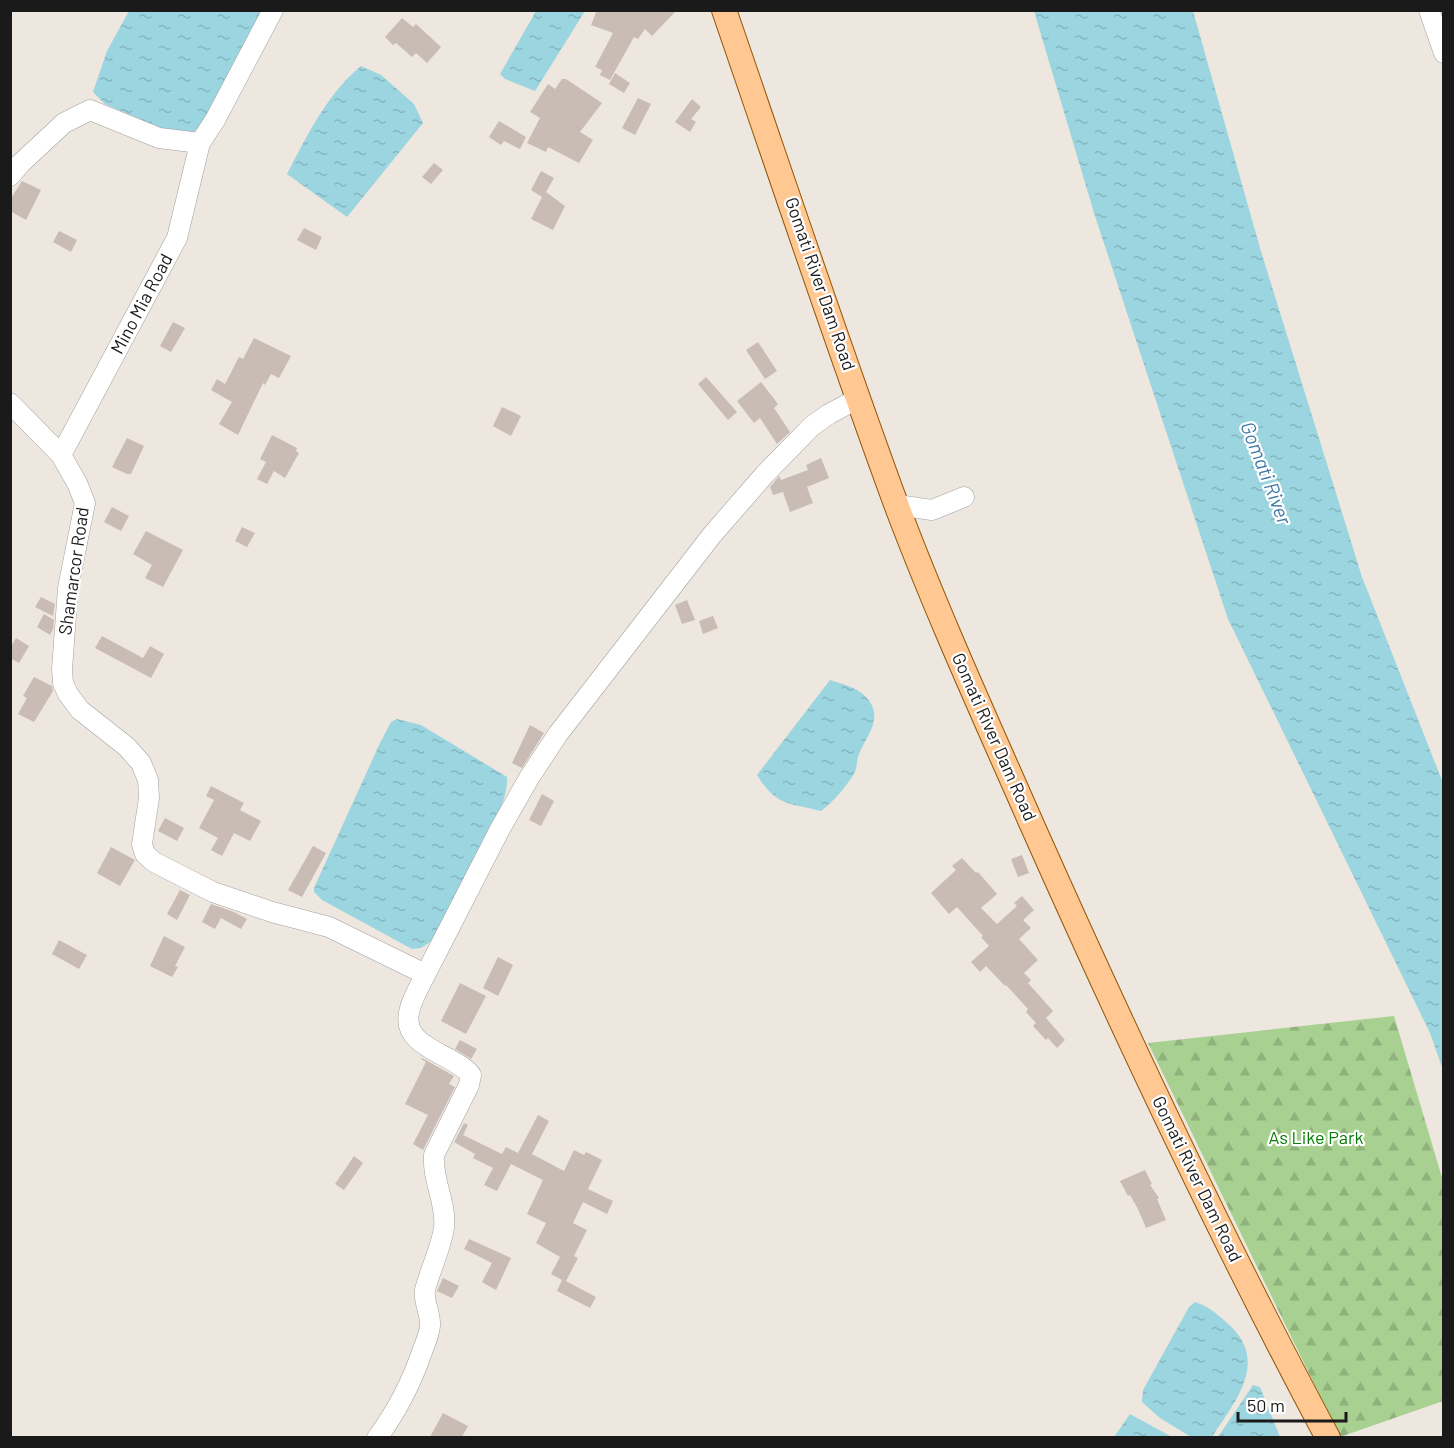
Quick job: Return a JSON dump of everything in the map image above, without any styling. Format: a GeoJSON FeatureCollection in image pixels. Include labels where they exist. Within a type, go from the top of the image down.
{"type":"FeatureCollection","features":[{"type":"Feature","properties":{"kind":"main road","name":"Gomati River Dam Road"},"geometry":{"type":"LineString","coordinates":[[724,10],[897,505],[1000,751],[1158,1101],[1275,1338],[1328,1437]]}},
{"type":"Feature","properties":{"kind":"street","name":"Mino Mia Road"},"geometry":{"type":"LineString","coordinates":[[61,455],[177,238],[200,143],[247,62],[273,10]]}},
{"type":"Feature","properties":{"kind":"street"},"geometry":{"type":"LineString","coordinates":[[1430,10],[1443,53]]}},
{"type":"Feature","properties":{"kind":"street"},"geometry":{"type":"LineString","coordinates":[[10,176],[64,123],[90,110],[159,138],[200,143]]}},
{"type":"Feature","properties":{"kind":"street"},"geometry":{"type":"LineString","coordinates":[[377,1437],[402,1401],[416,1371],[429,1332],[430,1315],[424,1294],[444,1228],[433,1166],[434,1155],[469,1085],[471,1075],[464,1066],[416,1040],[410,1032],[409,1012],[425,974],[506,819],[558,734],[712,536],[765,474],[812,426],[859,398]]}},
{"type":"Feature","properties":{"kind":"street","name":"Shamarcor Road"},"geometry":{"type":"LineString","coordinates":[[10,403],[61,455],[85,503],[68,588],[63,682],[68,694],[80,710],[127,747],[141,763],[148,780],[149,798],[142,844],[145,854],[161,866],[213,892],[272,912],[329,927],[425,974]]}},
{"type":"Feature","properties":{"kind":"street"},"geometry":{"type":"LineString","coordinates":[[897,505],[932,510],[964,497]]}},
{"type":"Feature","properties":{"kind":"green space","name":"As Like Park"},"geometry":{"type":"Polygon","coordinates":[[[1394,1016],[1443,1181],[1443,1401],[1340,1437],[1148,1043],[1394,1016]]]}},
{"type":"Feature","properties":{"kind":"water"},"geometry":{"type":"Polygon","coordinates":[[[129,11],[269,11],[209,116],[192,134],[167,131],[105,104],[93,92],[107,51],[129,11]]]}},
{"type":"Feature","properties":{"kind":"water"},"geometry":{"type":"Polygon","coordinates":[[[536,11],[585,11],[535,91],[505,79],[500,74],[536,11]]]}},
{"type":"Feature","properties":{"kind":"water","name":"Gomati River"},"geometry":{"type":"Polygon","coordinates":[[[1034,11],[1193,11],[1260,248],[1362,577],[1443,783],[1443,1070],[1430,1033],[1228,619],[1094,213],[1034,11]]]}},
{"type":"Feature","properties":{"kind":"water"},"geometry":{"type":"Polygon","coordinates":[[[361,66],[381,75],[414,104],[423,123],[347,217],[287,174],[328,102],[361,66]]]}},
{"type":"Feature","properties":{"kind":"water"},"geometry":{"type":"Polygon","coordinates":[[[830,680],[862,693],[873,709],[874,722],[859,754],[855,772],[840,793],[821,811],[784,802],[770,793],[757,775],[830,680]]]}},
{"type":"Feature","properties":{"kind":"water"},"geometry":{"type":"Polygon","coordinates":[[[397,719],[421,725],[507,777],[506,792],[491,833],[436,938],[421,948],[412,949],[322,900],[314,892],[380,743],[391,722],[397,719]]]}},
{"type":"Feature","properties":{"kind":"water"},"geometry":{"type":"Polygon","coordinates":[[[1195,1302],[1212,1310],[1239,1336],[1246,1351],[1248,1365],[1239,1394],[1212,1437],[1191,1437],[1160,1418],[1142,1402],[1143,1390],[1189,1307],[1195,1302]]]}},
{"type":"Feature","properties":{"kind":"water"},"geometry":{"type":"Polygon","coordinates":[[[1253,1385],[1260,1387],[1280,1437],[1218,1437],[1253,1385]]]}},
{"type":"Feature","properties":{"kind":"water"},"geometry":{"type":"Polygon","coordinates":[[[1130,1414],[1172,1437],[1114,1437],[1130,1414]]]}},
{"type":"Feature","properties":{"kind":"building"},"geometry":{"type":"Polygon","coordinates":[[[597,10],[677,10],[652,36],[645,29],[638,39],[634,37],[610,80],[600,75],[602,70],[595,67],[613,33],[591,25],[597,10]]]}},
{"type":"Feature","properties":{"kind":"building"},"geometry":{"type":"Polygon","coordinates":[[[402,18],[413,27],[416,24],[441,47],[427,63],[416,53],[412,57],[385,37],[402,18]]]}},
{"type":"Feature","properties":{"kind":"building"},"geometry":{"type":"Polygon","coordinates":[[[615,73],[630,83],[624,93],[609,84],[615,73]]]}},
{"type":"Feature","properties":{"kind":"building"},"geometry":{"type":"Polygon","coordinates":[[[562,79],[566,79],[602,103],[580,132],[593,140],[579,163],[548,147],[546,152],[527,143],[540,118],[530,112],[548,84],[555,89],[562,79]]]}},
{"type":"Feature","properties":{"kind":"building"},"geometry":{"type":"Polygon","coordinates":[[[638,98],[651,104],[635,135],[622,128],[638,98]]]}},
{"type":"Feature","properties":{"kind":"building"},"geometry":{"type":"Polygon","coordinates":[[[692,99],[701,107],[691,119],[696,122],[690,132],[675,122],[692,99]]]}},
{"type":"Feature","properties":{"kind":"building"},"geometry":{"type":"Polygon","coordinates":[[[499,121],[526,137],[520,149],[504,141],[501,145],[489,137],[499,121]]]}},
{"type":"Feature","properties":{"kind":"building"},"geometry":{"type":"Polygon","coordinates":[[[434,163],[443,170],[431,184],[422,177],[434,163]]]}},
{"type":"Feature","properties":{"kind":"building"},"geometry":{"type":"Polygon","coordinates":[[[541,171],[554,178],[546,192],[565,206],[553,230],[531,219],[542,197],[531,190],[541,171]]]}},
{"type":"Feature","properties":{"kind":"building"},"geometry":{"type":"Polygon","coordinates":[[[22,181],[41,190],[26,220],[10,211],[10,200],[22,181]]]}},
{"type":"Feature","properties":{"kind":"building"},"geometry":{"type":"Polygon","coordinates":[[[304,228],[322,237],[316,250],[297,240],[304,228]]]}},
{"type":"Feature","properties":{"kind":"building"},"geometry":{"type":"Polygon","coordinates":[[[59,231],[77,240],[71,252],[53,242],[59,231]]]}},
{"type":"Feature","properties":{"kind":"building"},"geometry":{"type":"Polygon","coordinates":[[[173,322],[185,328],[171,352],[160,346],[173,322]]]}},
{"type":"Feature","properties":{"kind":"building"},"geometry":{"type":"Polygon","coordinates":[[[254,338],[291,356],[279,378],[271,374],[265,385],[263,383],[238,435],[219,424],[232,402],[211,390],[217,379],[225,384],[239,357],[243,359],[254,338]]]}},
{"type":"Feature","properties":{"kind":"building"},"geometry":{"type":"Polygon","coordinates":[[[758,342],[777,371],[765,379],[746,350],[758,342]]]}},
{"type":"Feature","properties":{"kind":"building"},"geometry":{"type":"Polygon","coordinates":[[[706,377],[737,412],[728,420],[698,384],[706,377]]]}},
{"type":"Feature","properties":{"kind":"building"},"geometry":{"type":"Polygon","coordinates":[[[761,382],[778,404],[774,408],[790,432],[777,444],[760,418],[754,423],[737,401],[761,382]]]}},
{"type":"Feature","properties":{"kind":"building"},"geometry":{"type":"Polygon","coordinates":[[[502,407],[521,416],[511,436],[493,426],[502,407]]]}},
{"type":"Feature","properties":{"kind":"building"},"geometry":{"type":"Polygon","coordinates":[[[272,435],[297,448],[296,451],[299,453],[285,478],[274,471],[267,484],[257,479],[266,462],[260,459],[272,435]]]}},
{"type":"Feature","properties":{"kind":"building"},"geometry":{"type":"Polygon","coordinates":[[[127,438],[144,446],[131,474],[112,467],[127,438]]]}},
{"type":"Feature","properties":{"kind":"building"},"geometry":{"type":"Polygon","coordinates":[[[821,458],[829,478],[807,487],[813,503],[790,512],[783,492],[773,495],[770,487],[779,476],[781,480],[808,470],[806,465],[821,458]]]}},
{"type":"Feature","properties":{"kind":"building"},"geometry":{"type":"Polygon","coordinates":[[[112,507],[129,516],[121,531],[104,522],[112,507]]]}},
{"type":"Feature","properties":{"kind":"building"},"geometry":{"type":"Polygon","coordinates":[[[242,527],[255,533],[247,547],[235,541],[242,527]]]}},
{"type":"Feature","properties":{"kind":"building"},"geometry":{"type":"Polygon","coordinates":[[[146,531],[183,550],[163,587],[145,578],[152,565],[133,554],[146,531]]]}},
{"type":"Feature","properties":{"kind":"building"},"geometry":{"type":"Polygon","coordinates":[[[41,597],[55,604],[53,616],[35,607],[41,597]]]}},
{"type":"Feature","properties":{"kind":"building"},"geometry":{"type":"Polygon","coordinates":[[[687,600],[695,620],[682,624],[675,605],[687,600]]]}},
{"type":"Feature","properties":{"kind":"building"},"geometry":{"type":"Polygon","coordinates":[[[44,614],[54,620],[50,635],[37,627],[44,614]]]}},
{"type":"Feature","properties":{"kind":"building"},"geometry":{"type":"Polygon","coordinates":[[[713,616],[718,628],[703,634],[699,621],[713,616]]]}},
{"type":"Feature","properties":{"kind":"building"},"geometry":{"type":"Polygon","coordinates":[[[102,636],[143,658],[150,646],[164,654],[151,678],[95,648],[102,636]]]}},
{"type":"Feature","properties":{"kind":"building"},"geometry":{"type":"Polygon","coordinates":[[[16,638],[29,646],[19,663],[10,658],[10,648],[16,638]]]}},
{"type":"Feature","properties":{"kind":"building"},"geometry":{"type":"Polygon","coordinates":[[[34,677],[52,686],[53,691],[34,722],[18,714],[27,698],[23,696],[34,677]]]}},
{"type":"Feature","properties":{"kind":"building"},"geometry":{"type":"Polygon","coordinates":[[[530,725],[544,733],[522,768],[512,763],[530,725]]]}},
{"type":"Feature","properties":{"kind":"building"},"geometry":{"type":"Polygon","coordinates":[[[211,786],[244,803],[240,810],[261,821],[250,841],[234,833],[222,856],[211,850],[218,838],[199,828],[214,800],[206,796],[211,786]]]}},
{"type":"Feature","properties":{"kind":"building"},"geometry":{"type":"Polygon","coordinates":[[[542,794],[554,801],[541,826],[529,820],[542,794]]]}},
{"type":"Feature","properties":{"kind":"building"},"geometry":{"type":"Polygon","coordinates":[[[165,818],[184,828],[177,841],[158,831],[165,818]]]}},
{"type":"Feature","properties":{"kind":"building"},"geometry":{"type":"Polygon","coordinates":[[[313,846],[326,853],[302,897],[288,890],[313,846]]]}},
{"type":"Feature","properties":{"kind":"building"},"geometry":{"type":"Polygon","coordinates":[[[111,847],[135,860],[120,886],[97,873],[111,847]]]}},
{"type":"Feature","properties":{"kind":"building"},"geometry":{"type":"Polygon","coordinates":[[[1022,855],[1029,873],[1018,877],[1011,859],[1022,855]]]}},
{"type":"Feature","properties":{"kind":"building"},"geometry":{"type":"Polygon","coordinates":[[[962,858],[997,894],[981,908],[997,924],[1017,906],[1014,903],[1022,896],[1034,910],[1023,920],[1031,928],[1019,939],[1038,960],[1024,973],[1031,980],[1028,983],[1053,1011],[1046,1018],[1065,1040],[1057,1048],[1033,1026],[1036,1023],[1026,1012],[1028,1009],[1006,985],[986,966],[980,972],[971,962],[989,946],[981,937],[983,936],[957,907],[949,914],[931,893],[956,870],[952,866],[962,858]]]}},
{"type":"Feature","properties":{"kind":"building"},"geometry":{"type":"Polygon","coordinates":[[[180,890],[190,895],[177,920],[167,914],[180,890]]]}},
{"type":"Feature","properties":{"kind":"building"},"geometry":{"type":"Polygon","coordinates":[[[211,904],[247,919],[241,929],[221,918],[215,929],[202,922],[211,904]]]}},
{"type":"Feature","properties":{"kind":"building"},"geometry":{"type":"Polygon","coordinates":[[[164,936],[185,947],[172,977],[150,966],[164,936]]]}},
{"type":"Feature","properties":{"kind":"building"},"geometry":{"type":"Polygon","coordinates":[[[59,940],[87,955],[79,969],[52,954],[59,940]]]}},
{"type":"Feature","properties":{"kind":"building"},"geometry":{"type":"Polygon","coordinates":[[[498,957],[513,965],[498,996],[483,988],[498,957]]]}},
{"type":"Feature","properties":{"kind":"building"},"geometry":{"type":"Polygon","coordinates":[[[460,983],[486,996],[466,1034],[441,1021],[460,983]]]}},
{"type":"Feature","properties":{"kind":"building"},"geometry":{"type":"Polygon","coordinates":[[[460,1040],[477,1049],[471,1059],[455,1049],[460,1040]]]}},
{"type":"Feature","properties":{"kind":"building"},"geometry":{"type":"Polygon","coordinates":[[[422,1058],[454,1076],[449,1084],[455,1087],[423,1150],[413,1144],[428,1115],[405,1104],[426,1062],[422,1058]]]}},
{"type":"Feature","properties":{"kind":"building"},"geometry":{"type":"Polygon","coordinates":[[[538,1115],[549,1121],[532,1154],[564,1171],[574,1150],[584,1155],[586,1152],[602,1160],[588,1189],[613,1201],[607,1214],[583,1202],[573,1223],[587,1230],[574,1256],[578,1258],[566,1281],[596,1297],[590,1308],[557,1291],[562,1280],[551,1274],[560,1257],[536,1243],[546,1223],[527,1214],[543,1180],[511,1164],[497,1191],[484,1185],[493,1168],[473,1158],[475,1154],[454,1142],[464,1123],[468,1125],[463,1135],[502,1154],[506,1147],[518,1153],[538,1115]]]}},
{"type":"Feature","properties":{"kind":"building"},"geometry":{"type":"Polygon","coordinates":[[[354,1156],[363,1163],[344,1190],[335,1184],[354,1156]]]}},
{"type":"Feature","properties":{"kind":"building"},"geometry":{"type":"Polygon","coordinates":[[[1145,1170],[1152,1184],[1150,1185],[1159,1198],[1157,1199],[1166,1220],[1146,1228],[1138,1209],[1120,1181],[1145,1170]]]}},
{"type":"Feature","properties":{"kind":"building"},"geometry":{"type":"Polygon","coordinates":[[[469,1239],[511,1258],[496,1290],[482,1282],[492,1263],[464,1249],[469,1239]]]}},
{"type":"Feature","properties":{"kind":"building"},"geometry":{"type":"Polygon","coordinates":[[[443,1278],[459,1286],[452,1298],[437,1291],[443,1278]]]}},
{"type":"Feature","properties":{"kind":"building"},"geometry":{"type":"Polygon","coordinates":[[[443,1413],[468,1426],[462,1437],[430,1437],[443,1413]]]}}]}
